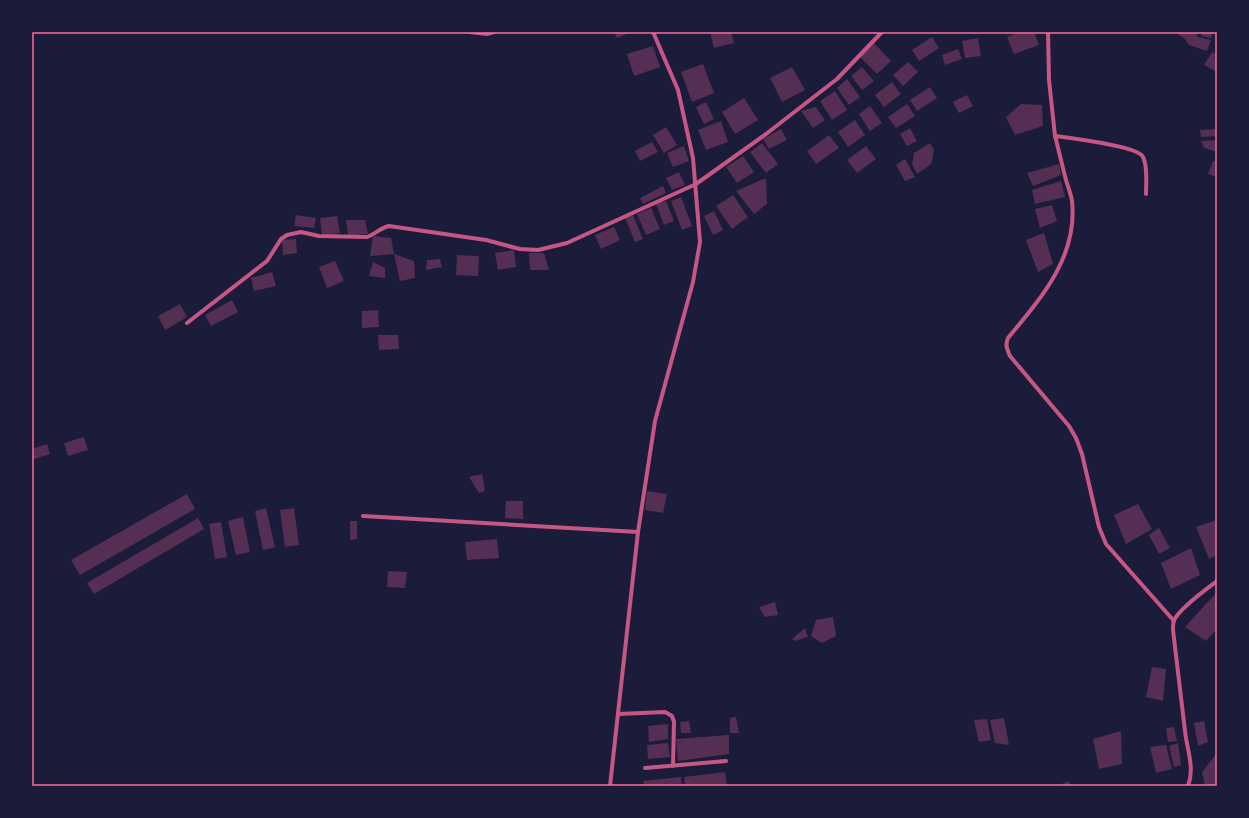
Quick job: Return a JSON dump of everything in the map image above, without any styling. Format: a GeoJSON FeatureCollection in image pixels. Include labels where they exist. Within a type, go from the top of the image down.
{"type":"FeatureCollection","features":[{"type":"Feature","properties":{"kind":"street"},"geometry":{"type":"LineString","coordinates":[[470,32],[487,34],[494,32]]}},
{"type":"Feature","properties":{"kind":"street"},"geometry":{"type":"LineString","coordinates":[[610,786],[638,532],[655,421],[693,282],[700,242],[693,158],[678,90],[653,32]]}},
{"type":"Feature","properties":{"kind":"street"},"geometry":{"type":"LineString","coordinates":[[187,323],[267,261],[281,239],[287,234],[301,232],[319,236],[367,237],[382,228],[389,226],[462,235],[520,249],[538,250],[567,243],[696,184],[766,134],[836,79],[882,32]]}},
{"type":"Feature","properties":{"kind":"street"},"geometry":{"type":"LineString","coordinates":[[1048,32],[1049,80],[1055,136],[1072,200],[1072,224],[1069,241],[1053,280],[1008,338],[1006,344],[1007,350],[1010,356],[1069,426],[1076,438],[1082,454],[1098,527],[1106,544],[1174,621]]}},
{"type":"Feature","properties":{"kind":"street"},"geometry":{"type":"LineString","coordinates":[[1055,136],[1092,141],[1138,152],[1143,158],[1144,162],[1146,194]]}},
{"type":"Feature","properties":{"kind":"street"},"geometry":{"type":"LineString","coordinates":[[363,516],[638,532]]}},
{"type":"Feature","properties":{"kind":"street"},"geometry":{"type":"LineString","coordinates":[[1188,786],[1191,779],[1191,764],[1173,630],[1174,621],[1195,597],[1217,581]]}},
{"type":"Feature","properties":{"kind":"street"},"geometry":{"type":"LineString","coordinates":[[618,714],[665,712],[671,715],[674,722],[673,766]]}},
{"type":"Feature","properties":{"kind":"street"},"geometry":{"type":"LineString","coordinates":[[645,768],[726,761]]}},
{"type":"Feature","properties":{"kind":"building"},"geometry":{"type":"Polygon","coordinates":[[[614,32],[631,32],[617,38],[614,32]]]}},
{"type":"Feature","properties":{"kind":"building"},"geometry":{"type":"Polygon","coordinates":[[[710,32],[731,32],[734,43],[714,48],[710,32]]]}},
{"type":"Feature","properties":{"kind":"building"},"geometry":{"type":"Polygon","coordinates":[[[1020,32],[1034,32],[1039,45],[1014,54],[1007,37],[1020,32]]]}},
{"type":"Feature","properties":{"kind":"building"},"geometry":{"type":"Polygon","coordinates":[[[1175,32],[1196,32],[1198,37],[1211,40],[1207,51],[1189,45],[1185,39],[1175,32]]]}},
{"type":"Feature","properties":{"kind":"building"},"geometry":{"type":"Polygon","coordinates":[[[1202,32],[1213,32],[1211,38],[1201,36],[1202,32]]]}},
{"type":"Feature","properties":{"kind":"building"},"geometry":{"type":"Polygon","coordinates":[[[932,37],[939,48],[919,61],[912,50],[932,37]]]}},
{"type":"Feature","properties":{"kind":"building"},"geometry":{"type":"Polygon","coordinates":[[[978,38],[981,56],[965,58],[962,41],[978,38]]]}},
{"type":"Feature","properties":{"kind":"building"},"geometry":{"type":"Polygon","coordinates":[[[873,42],[891,61],[877,74],[859,56],[873,42]]]}},
{"type":"Feature","properties":{"kind":"building"},"geometry":{"type":"Polygon","coordinates":[[[653,46],[660,67],[634,76],[627,54],[653,46]]]}},
{"type":"Feature","properties":{"kind":"building"},"geometry":{"type":"Polygon","coordinates":[[[958,49],[962,59],[945,65],[942,55],[958,49]]]}},
{"type":"Feature","properties":{"kind":"building"},"geometry":{"type":"Polygon","coordinates":[[[1212,52],[1217,54],[1217,72],[1204,65],[1212,52]]]}},
{"type":"Feature","properties":{"kind":"building"},"geometry":{"type":"Polygon","coordinates":[[[908,62],[918,72],[903,86],[893,75],[908,62]]]}},
{"type":"Feature","properties":{"kind":"building"},"geometry":{"type":"Polygon","coordinates":[[[703,64],[714,93],[692,102],[681,72],[703,64]]]}},
{"type":"Feature","properties":{"kind":"building"},"geometry":{"type":"Polygon","coordinates":[[[792,67],[805,90],[782,102],[770,78],[792,67]]]}},
{"type":"Feature","properties":{"kind":"building"},"geometry":{"type":"Polygon","coordinates":[[[862,67],[874,81],[862,90],[851,76],[862,67]]]}},
{"type":"Feature","properties":{"kind":"building"},"geometry":{"type":"Polygon","coordinates":[[[847,79],[860,97],[849,105],[837,88],[847,79]]]}},
{"type":"Feature","properties":{"kind":"building"},"geometry":{"type":"Polygon","coordinates":[[[892,82],[901,94],[884,107],[875,95],[892,82]]]}},
{"type":"Feature","properties":{"kind":"building"},"geometry":{"type":"Polygon","coordinates":[[[930,87],[937,98],[917,111],[910,100],[930,87]]]}},
{"type":"Feature","properties":{"kind":"building"},"geometry":{"type":"Polygon","coordinates":[[[835,91],[847,110],[832,120],[820,101],[835,91]]]}},
{"type":"Feature","properties":{"kind":"building"},"geometry":{"type":"Polygon","coordinates":[[[967,95],[973,106],[959,113],[953,102],[967,95]]]}},
{"type":"Feature","properties":{"kind":"building"},"geometry":{"type":"Polygon","coordinates":[[[744,98],[758,120],[735,134],[722,112],[744,98]]]}},
{"type":"Feature","properties":{"kind":"building"},"geometry":{"type":"Polygon","coordinates":[[[706,102],[714,119],[704,124],[696,107],[706,102]]]}},
{"type":"Feature","properties":{"kind":"building"},"geometry":{"type":"Polygon","coordinates":[[[907,104],[915,116],[896,128],[888,117],[907,104]]]}},
{"type":"Feature","properties":{"kind":"building"},"geometry":{"type":"Polygon","coordinates":[[[1021,104],[1042,105],[1043,126],[1015,135],[1006,117],[1021,104]]]}},
{"type":"Feature","properties":{"kind":"building"},"geometry":{"type":"Polygon","coordinates":[[[870,106],[882,123],[870,131],[859,114],[870,106]]]}},
{"type":"Feature","properties":{"kind":"building"},"geometry":{"type":"Polygon","coordinates":[[[816,107],[825,120],[813,128],[801,111],[816,107]]]}},
{"type":"Feature","properties":{"kind":"building"},"geometry":{"type":"Polygon","coordinates":[[[855,120],[865,135],[848,147],[838,132],[855,120]]]}},
{"type":"Feature","properties":{"kind":"building"},"geometry":{"type":"Polygon","coordinates":[[[721,121],[728,142],[706,150],[698,130],[721,121]]]}},
{"type":"Feature","properties":{"kind":"building"},"geometry":{"type":"Polygon","coordinates":[[[666,127],[677,145],[664,153],[653,135],[666,127]]]}},
{"type":"Feature","properties":{"kind":"building"},"geometry":{"type":"Polygon","coordinates":[[[910,128],[917,141],[907,146],[900,134],[910,128]]]}},
{"type":"Feature","properties":{"kind":"building"},"geometry":{"type":"Polygon","coordinates":[[[781,129],[787,140],[769,149],[763,139],[781,129]]]}},
{"type":"Feature","properties":{"kind":"building"},"geometry":{"type":"Polygon","coordinates":[[[1217,129],[1217,136],[1201,137],[1200,130],[1217,129]]]}},
{"type":"Feature","properties":{"kind":"building"},"geometry":{"type":"Polygon","coordinates":[[[829,135],[839,148],[816,164],[807,151],[829,135]]]}},
{"type":"Feature","properties":{"kind":"building"},"geometry":{"type":"Polygon","coordinates":[[[1217,140],[1217,152],[1204,148],[1201,141],[1217,140]]]}},
{"type":"Feature","properties":{"kind":"building"},"geometry":{"type":"Polygon","coordinates":[[[652,142],[658,152],[640,161],[635,151],[652,142]]]}},
{"type":"Feature","properties":{"kind":"building"},"geometry":{"type":"Polygon","coordinates":[[[762,143],[778,164],[766,173],[750,152],[762,143]]]}},
{"type":"Feature","properties":{"kind":"building"},"geometry":{"type":"Polygon","coordinates":[[[930,143],[934,150],[931,164],[917,174],[912,164],[914,153],[930,143]]]}},
{"type":"Feature","properties":{"kind":"building"},"geometry":{"type":"Polygon","coordinates":[[[684,146],[689,161],[673,167],[667,153],[684,146]]]}},
{"type":"Feature","properties":{"kind":"building"},"geometry":{"type":"Polygon","coordinates":[[[866,146],[876,159],[857,173],[847,160],[866,146]]]}},
{"type":"Feature","properties":{"kind":"building"},"geometry":{"type":"Polygon","coordinates":[[[743,156],[754,172],[737,183],[726,167],[743,156]]]}},
{"type":"Feature","properties":{"kind":"building"},"geometry":{"type":"Polygon","coordinates":[[[905,159],[915,177],[905,181],[896,165],[905,159]]]}},
{"type":"Feature","properties":{"kind":"building"},"geometry":{"type":"Polygon","coordinates":[[[1213,161],[1217,162],[1217,177],[1208,174],[1213,161]]]}},
{"type":"Feature","properties":{"kind":"building"},"geometry":{"type":"Polygon","coordinates":[[[1059,164],[1061,175],[1033,186],[1027,173],[1059,164]]]}},
{"type":"Feature","properties":{"kind":"building"},"geometry":{"type":"Polygon","coordinates":[[[679,172],[685,185],[672,190],[666,178],[679,172]]]}},
{"type":"Feature","properties":{"kind":"building"},"geometry":{"type":"Polygon","coordinates":[[[766,178],[767,204],[754,214],[736,191],[766,178]]]}},
{"type":"Feature","properties":{"kind":"building"},"geometry":{"type":"Polygon","coordinates":[[[1061,181],[1065,197],[1035,204],[1032,190],[1061,181]]]}},
{"type":"Feature","properties":{"kind":"building"},"geometry":{"type":"Polygon","coordinates":[[[663,186],[666,193],[643,204],[640,198],[663,186]]]}},
{"type":"Feature","properties":{"kind":"building"},"geometry":{"type":"Polygon","coordinates":[[[733,195],[748,217],[732,229],[716,206],[733,195]]]}},
{"type":"Feature","properties":{"kind":"building"},"geometry":{"type":"Polygon","coordinates":[[[681,197],[692,226],[682,230],[671,201],[681,197]]]}},
{"type":"Feature","properties":{"kind":"building"},"geometry":{"type":"Polygon","coordinates":[[[666,201],[674,221],[664,225],[656,204],[666,201]]]}},
{"type":"Feature","properties":{"kind":"building"},"geometry":{"type":"Polygon","coordinates":[[[1052,205],[1057,221],[1040,228],[1035,209],[1052,205]]]}},
{"type":"Feature","properties":{"kind":"building"},"geometry":{"type":"Polygon","coordinates":[[[651,208],[660,229],[646,235],[637,214],[651,208]]]}},
{"type":"Feature","properties":{"kind":"building"},"geometry":{"type":"Polygon","coordinates":[[[714,211],[723,230],[713,235],[704,216],[714,211]]]}},
{"type":"Feature","properties":{"kind":"building"},"geometry":{"type":"Polygon","coordinates":[[[296,215],[316,218],[314,228],[294,226],[296,215]]]}},
{"type":"Feature","properties":{"kind":"building"},"geometry":{"type":"Polygon","coordinates":[[[633,215],[643,239],[635,242],[625,218],[633,215]]]}},
{"type":"Feature","properties":{"kind":"building"},"geometry":{"type":"Polygon","coordinates":[[[337,216],[340,233],[322,235],[320,218],[337,216]]]}},
{"type":"Feature","properties":{"kind":"building"},"geometry":{"type":"Polygon","coordinates":[[[346,220],[365,220],[368,234],[348,235],[346,220]]]}},
{"type":"Feature","properties":{"kind":"building"},"geometry":{"type":"Polygon","coordinates":[[[614,227],[620,240],[601,249],[595,235],[614,227]]]}},
{"type":"Feature","properties":{"kind":"building"},"geometry":{"type":"Polygon","coordinates":[[[1044,233],[1053,264],[1038,272],[1026,240],[1044,233]]]}},
{"type":"Feature","properties":{"kind":"building"},"geometry":{"type":"Polygon","coordinates":[[[373,236],[391,238],[394,254],[370,256],[373,236]]]}},
{"type":"Feature","properties":{"kind":"building"},"geometry":{"type":"Polygon","coordinates":[[[296,239],[297,253],[283,255],[282,240],[296,239]]]}},
{"type":"Feature","properties":{"kind":"building"},"geometry":{"type":"Polygon","coordinates":[[[514,250],[516,267],[498,270],[495,253],[514,250]]]}},
{"type":"Feature","properties":{"kind":"building"},"geometry":{"type":"Polygon","coordinates":[[[529,253],[544,253],[549,270],[530,270],[529,253]]]}},
{"type":"Feature","properties":{"kind":"building"},"geometry":{"type":"Polygon","coordinates":[[[394,254],[414,261],[415,278],[400,281],[394,254]]]}},
{"type":"Feature","properties":{"kind":"building"},"geometry":{"type":"Polygon","coordinates":[[[457,255],[479,256],[478,276],[456,275],[457,255]]]}},
{"type":"Feature","properties":{"kind":"building"},"geometry":{"type":"Polygon","coordinates":[[[440,259],[442,267],[426,270],[427,260],[440,259]]]}},
{"type":"Feature","properties":{"kind":"building"},"geometry":{"type":"Polygon","coordinates":[[[335,261],[344,281],[327,288],[319,267],[335,261]]]}},
{"type":"Feature","properties":{"kind":"building"},"geometry":{"type":"Polygon","coordinates":[[[373,262],[385,268],[385,278],[369,276],[373,262]]]}},
{"type":"Feature","properties":{"kind":"building"},"geometry":{"type":"Polygon","coordinates":[[[272,272],[276,286],[254,291],[251,278],[272,272]]]}},
{"type":"Feature","properties":{"kind":"building"},"geometry":{"type":"Polygon","coordinates":[[[232,300],[238,312],[211,326],[205,315],[232,300]]]}},
{"type":"Feature","properties":{"kind":"building"},"geometry":{"type":"Polygon","coordinates":[[[180,304],[187,317],[165,330],[158,316],[180,304]]]}},
{"type":"Feature","properties":{"kind":"building"},"geometry":{"type":"Polygon","coordinates":[[[378,310],[379,327],[362,328],[362,311],[378,310]]]}},
{"type":"Feature","properties":{"kind":"building"},"geometry":{"type":"Polygon","coordinates":[[[378,335],[398,335],[399,349],[379,350],[378,335]]]}},
{"type":"Feature","properties":{"kind":"building"},"geometry":{"type":"Polygon","coordinates":[[[84,437],[88,450],[68,456],[64,443],[84,437]]]}},
{"type":"Feature","properties":{"kind":"building"},"geometry":{"type":"Polygon","coordinates":[[[47,444],[50,454],[32,460],[32,449],[47,444]]]}},
{"type":"Feature","properties":{"kind":"building"},"geometry":{"type":"Polygon","coordinates":[[[482,474],[485,491],[479,493],[469,477],[482,474]]]}},
{"type":"Feature","properties":{"kind":"building"},"geometry":{"type":"Polygon","coordinates":[[[647,491],[667,494],[663,513],[645,510],[647,491]]]}},
{"type":"Feature","properties":{"kind":"building"},"geometry":{"type":"Polygon","coordinates":[[[187,494],[195,509],[80,575],[71,560],[187,494]]]}},
{"type":"Feature","properties":{"kind":"building"},"geometry":{"type":"Polygon","coordinates":[[[506,501],[523,501],[523,519],[505,518],[506,501]]]}},
{"type":"Feature","properties":{"kind":"building"},"geometry":{"type":"Polygon","coordinates":[[[1138,504],[1152,529],[1126,544],[1114,515],[1138,504]]]}},
{"type":"Feature","properties":{"kind":"building"},"geometry":{"type":"Polygon","coordinates":[[[266,508],[275,547],[263,550],[255,511],[266,508]]]}},
{"type":"Feature","properties":{"kind":"building"},"geometry":{"type":"Polygon","coordinates":[[[294,508],[299,545],[285,547],[280,510],[294,508]]]}},
{"type":"Feature","properties":{"kind":"building"},"geometry":{"type":"Polygon","coordinates":[[[243,517],[250,552],[236,555],[228,521],[243,517]]]}},
{"type":"Feature","properties":{"kind":"building"},"geometry":{"type":"Polygon","coordinates":[[[198,518],[204,529],[94,594],[87,583],[198,518]]]}},
{"type":"Feature","properties":{"kind":"building"},"geometry":{"type":"Polygon","coordinates":[[[1217,520],[1217,555],[1209,559],[1196,527],[1217,520]]]}},
{"type":"Feature","properties":{"kind":"building"},"geometry":{"type":"Polygon","coordinates":[[[350,521],[357,521],[357,539],[350,540],[350,521]]]}},
{"type":"Feature","properties":{"kind":"building"},"geometry":{"type":"Polygon","coordinates":[[[221,522],[227,557],[215,559],[209,524],[221,522]]]}},
{"type":"Feature","properties":{"kind":"building"},"geometry":{"type":"Polygon","coordinates":[[[1159,528],[1170,548],[1159,554],[1149,535],[1159,528]]]}},
{"type":"Feature","properties":{"kind":"building"},"geometry":{"type":"Polygon","coordinates":[[[497,539],[499,558],[467,560],[465,542],[497,539]]]}},
{"type":"Feature","properties":{"kind":"building"},"geometry":{"type":"Polygon","coordinates":[[[1191,548],[1200,575],[1171,589],[1161,563],[1191,548]]]}},
{"type":"Feature","properties":{"kind":"building"},"geometry":{"type":"Polygon","coordinates":[[[388,571],[407,572],[405,588],[387,587],[388,571]]]}},
{"type":"Feature","properties":{"kind":"building"},"geometry":{"type":"Polygon","coordinates":[[[1217,592],[1217,629],[1206,641],[1185,627],[1217,592]]]}},
{"type":"Feature","properties":{"kind":"building"},"geometry":{"type":"Polygon","coordinates":[[[775,602],[778,615],[765,617],[759,607],[775,602]]]}},
{"type":"Feature","properties":{"kind":"building"},"geometry":{"type":"Polygon","coordinates":[[[833,617],[836,636],[822,643],[811,636],[816,620],[833,617]]]}},
{"type":"Feature","properties":{"kind":"building"},"geometry":{"type":"Polygon","coordinates":[[[805,628],[808,637],[795,641],[792,639],[805,628]]]}},
{"type":"Feature","properties":{"kind":"building"},"geometry":{"type":"Polygon","coordinates":[[[1152,667],[1166,669],[1163,701],[1146,697],[1152,667]]]}},
{"type":"Feature","properties":{"kind":"building"},"geometry":{"type":"Polygon","coordinates":[[[736,717],[739,733],[730,733],[730,718],[736,717]]]}},
{"type":"Feature","properties":{"kind":"building"},"geometry":{"type":"Polygon","coordinates":[[[1004,718],[1009,745],[995,743],[990,720],[1004,718]]]}},
{"type":"Feature","properties":{"kind":"building"},"geometry":{"type":"Polygon","coordinates":[[[987,719],[991,740],[979,742],[974,720],[987,719]]]}},
{"type":"Feature","properties":{"kind":"building"},"geometry":{"type":"Polygon","coordinates":[[[689,721],[691,733],[681,733],[680,722],[689,721]]]}},
{"type":"Feature","properties":{"kind":"building"},"geometry":{"type":"Polygon","coordinates":[[[1204,721],[1208,742],[1198,746],[1194,723],[1204,721]]]}},
{"type":"Feature","properties":{"kind":"building"},"geometry":{"type":"Polygon","coordinates":[[[668,724],[668,739],[649,742],[648,726],[668,724]]]}},
{"type":"Feature","properties":{"kind":"building"},"geometry":{"type":"Polygon","coordinates":[[[1174,727],[1177,741],[1168,742],[1166,728],[1174,727]]]}},
{"type":"Feature","properties":{"kind":"building"},"geometry":{"type":"Polygon","coordinates":[[[1121,731],[1122,764],[1099,769],[1093,739],[1121,731]]]}},
{"type":"Feature","properties":{"kind":"building"},"geometry":{"type":"Polygon","coordinates":[[[729,735],[729,754],[678,761],[676,739],[729,735]]]}},
{"type":"Feature","properties":{"kind":"building"},"geometry":{"type":"Polygon","coordinates":[[[668,743],[670,757],[648,759],[647,745],[668,743]]]}},
{"type":"Feature","properties":{"kind":"building"},"geometry":{"type":"Polygon","coordinates":[[[1178,743],[1181,765],[1174,767],[1169,746],[1178,743]]]}},
{"type":"Feature","properties":{"kind":"building"},"geometry":{"type":"Polygon","coordinates":[[[1166,745],[1172,769],[1156,773],[1150,747],[1166,745]]]}},
{"type":"Feature","properties":{"kind":"building"},"geometry":{"type":"Polygon","coordinates":[[[1217,753],[1217,786],[1205,786],[1202,772],[1217,753]]]}},
{"type":"Feature","properties":{"kind":"building"},"geometry":{"type":"Polygon","coordinates":[[[725,772],[727,786],[685,786],[684,777],[725,772]]]}},
{"type":"Feature","properties":{"kind":"building"},"geometry":{"type":"Polygon","coordinates":[[[681,777],[682,786],[644,786],[643,781],[681,777]]]}},
{"type":"Feature","properties":{"kind":"building"},"geometry":{"type":"Polygon","coordinates":[[[1069,781],[1070,786],[1057,786],[1069,781]]]}}]}
